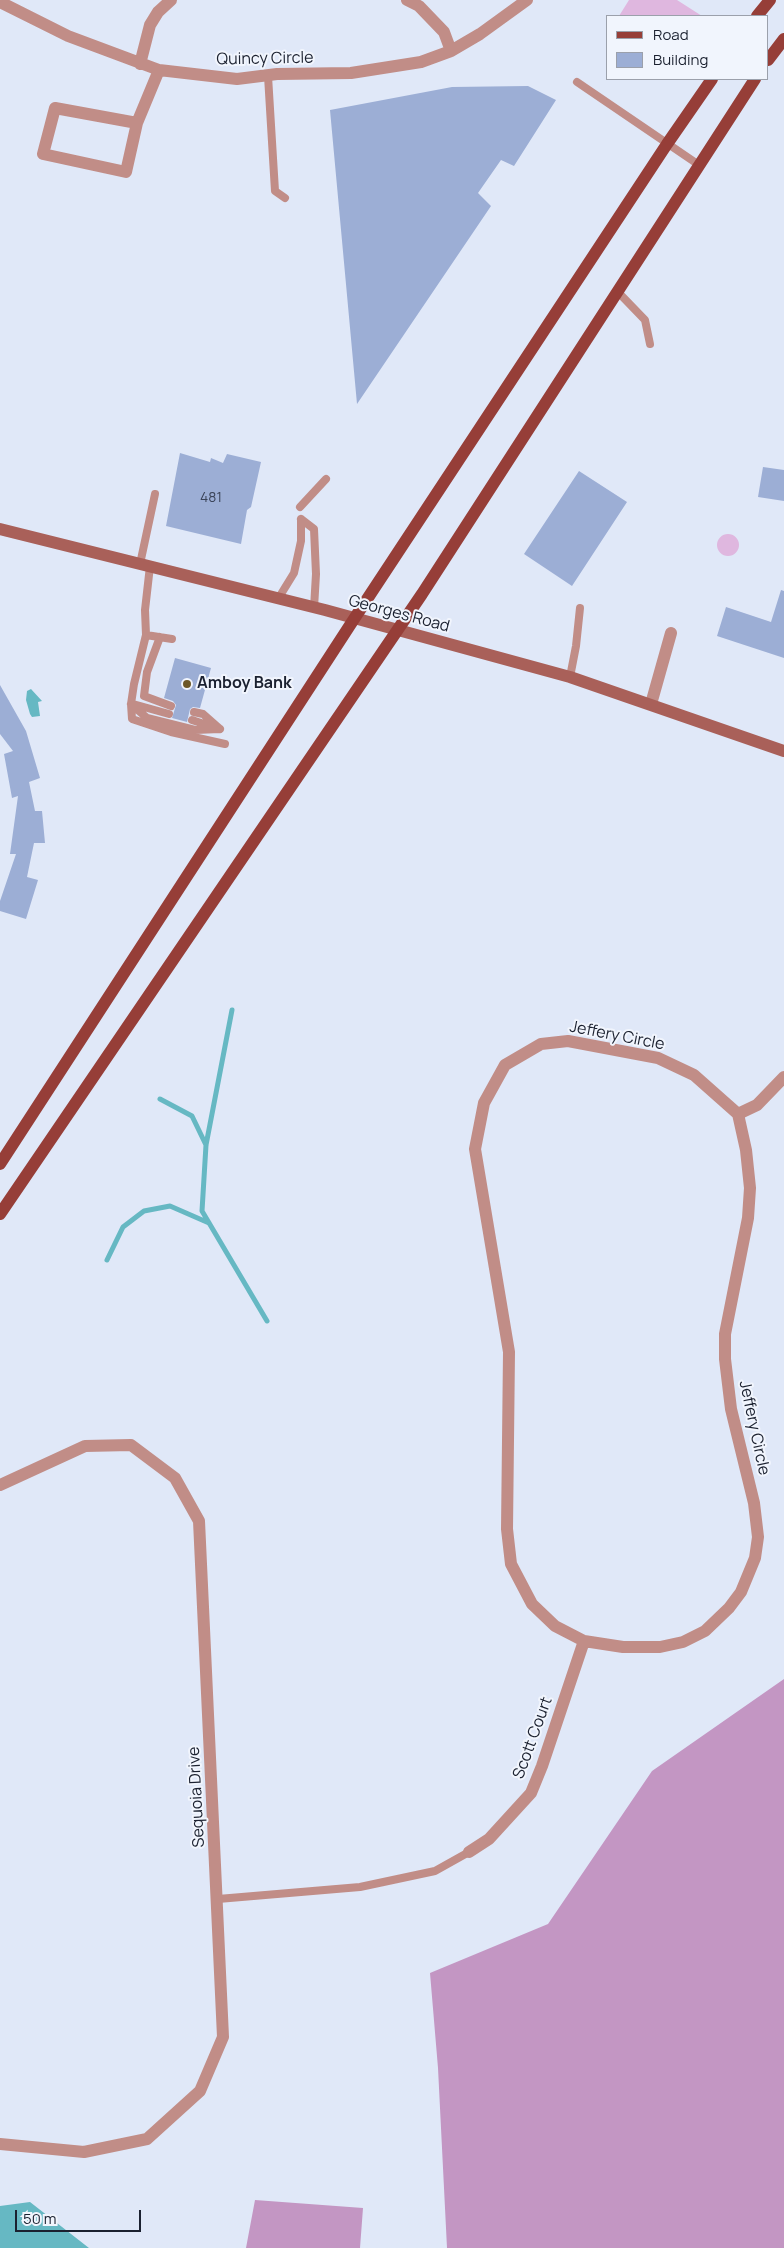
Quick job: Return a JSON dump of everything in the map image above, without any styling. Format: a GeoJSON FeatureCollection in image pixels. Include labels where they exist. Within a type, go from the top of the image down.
{"type":"FeatureCollection","features":[{"type":"Feature","properties":{"kind":"main road"},"geometry":{"type":"LineString","coordinates":[[758,15],[770,0]]}},
{"type":"Feature","properties":{"kind":"main road"},"geometry":{"type":"LineString","coordinates":[[769,59],[784,39]]}},
{"type":"Feature","properties":{"kind":"main road"},"geometry":{"type":"LineString","coordinates":[[0,1164],[354,619],[667,144],[711,80]]}},
{"type":"Feature","properties":{"kind":"main road"},"geometry":{"type":"LineString","coordinates":[[0,1214],[396,630],[754,80]]}},
{"type":"Feature","properties":{"kind":"street"},"geometry":{"type":"LineString","coordinates":[[140,64],[150,25],[158,12],[171,0]]}},
{"type":"Feature","properties":{"kind":"street"},"geometry":{"type":"LineString","coordinates":[[407,0],[419,6],[444,32],[451,52]]}},
{"type":"Feature","properties":{"kind":"street","name":"Quincy Circle"},"geometry":{"type":"LineString","coordinates":[[0,2],[68,36],[140,64],[159,70],[237,79],[351,73],[421,62],[451,52],[480,34],[527,0]]}},
{"type":"Feature","properties":{"kind":"street"},"geometry":{"type":"LineString","coordinates":[[137,123],[55,108],[42,154],[126,172],[137,123],[159,70]]}},
{"type":"Feature","properties":{"kind":"street","name":"Georges Road"},"geometry":{"type":"LineString","coordinates":[[0,528],[314,608],[570,677],[784,751]]}},
{"type":"Feature","properties":{"kind":"street"},"geometry":{"type":"LineString","coordinates":[[651,704],[671,633]]}},
{"type":"Feature","properties":{"kind":"street","name":"Jeffery Circle"},"geometry":{"type":"LineString","coordinates":[[568,1040],[658,1058],[694,1075],[738,1114],[746,1150],[750,1188],[748,1218],[725,1334],[725,1359],[731,1409],[754,1502],[758,1537],[755,1558],[742,1592],[729,1608],[705,1631],[690,1638],[660,1647],[623,1647],[584,1641],[555,1626],[532,1604],[511,1564],[507,1529],[509,1352],[475,1149],[484,1103],[505,1065],[541,1044],[568,1040]]}},
{"type":"Feature","properties":{"kind":"street"},"geometry":{"type":"LineString","coordinates":[[738,1114],[757,1104],[784,1077]]}},
{"type":"Feature","properties":{"kind":"street","name":"Sequoia Drive"},"geometry":{"type":"LineString","coordinates":[[0,1486],[86,1446],[131,1445],[175,1478],[199,1521],[223,2037],[200,2091],[148,2139],[84,2152],[0,2144]]}},
{"type":"Feature","properties":{"kind":"street","name":"Scott Court"},"geometry":{"type":"LineString","coordinates":[[469,1852],[489,1839],[531,1793],[584,1641]]}},
{"type":"Feature","properties":{"kind":"lane"},"geometry":{"type":"LineString","coordinates":[[268,76],[275,191],[285,198]]}},
{"type":"Feature","properties":{"kind":"lane"},"geometry":{"type":"LineString","coordinates":[[577,82],[699,165]]}},
{"type":"Feature","properties":{"kind":"lane"},"geometry":{"type":"LineString","coordinates":[[617,291],[645,320],[650,344]]}},
{"type":"Feature","properties":{"kind":"lane"},"geometry":{"type":"LineString","coordinates":[[300,507],[326,479]]}},
{"type":"Feature","properties":{"kind":"lane"},"geometry":{"type":"LineString","coordinates":[[155,494],[145,565],[146,635],[131,704],[132,719],[171,732],[225,744]]}},
{"type":"Feature","properties":{"kind":"lane"},"geometry":{"type":"LineString","coordinates":[[278,600],[294,573],[301,541],[301,519],[314,529],[316,574],[314,608]]}},
{"type":"Feature","properties":{"kind":"lane"},"geometry":{"type":"LineString","coordinates":[[570,677],[580,608]]}},
{"type":"Feature","properties":{"kind":"lane"},"geometry":{"type":"LineString","coordinates":[[146,635],[172,639]]}},
{"type":"Feature","properties":{"kind":"lane"},"geometry":{"type":"LineString","coordinates":[[131,704],[170,710],[144,696],[147,672],[160,637]]}},
{"type":"Feature","properties":{"kind":"lane"},"geometry":{"type":"LineString","coordinates":[[131,704],[147,718],[195,730],[220,729]]}},
{"type":"Feature","properties":{"kind":"lane"},"geometry":{"type":"LineString","coordinates":[[194,712],[203,714],[220,729]]}},
{"type":"Feature","properties":{"kind":"lane"},"geometry":{"type":"LineString","coordinates":[[192,720],[220,729]]}},
{"type":"Feature","properties":{"kind":"lane"},"geometry":{"type":"LineString","coordinates":[[218,1899],[360,1887],[435,1871],[469,1852]]}},
{"type":"Feature","properties":{"kind":"shaded area"},"geometry":{"type":"Polygon","coordinates":[[[629,0],[677,0],[700,15],[620,15],[629,0]]]}},
{"type":"Feature","properties":{"kind":"shaded area"},"geometry":{"type":"Polygon","coordinates":[[[728,534],[736,537],[739,545],[736,553],[728,556],[720,553],[717,545],[720,537],[728,534]]]}},
{"type":"Feature","properties":{"kind":"shaded area"},"geometry":{"type":"Polygon","coordinates":[[[784,1679],[784,2248],[447,2248],[438,2068],[430,1973],[548,1924],[652,1771],[784,1679]]]}},
{"type":"Feature","properties":{"kind":"shaded area"},"geometry":{"type":"Polygon","coordinates":[[[255,2200],[363,2208],[360,2248],[246,2248],[255,2200]]]}},
{"type":"Feature","properties":{"kind":"water"},"geometry":{"type":"Polygon","coordinates":[[[31,689],[42,701],[38,702],[40,716],[32,717],[30,714],[26,700],[27,691],[31,689]]]}},
{"type":"Feature","properties":{"kind":"water"},"geometry":{"type":"Polygon","coordinates":[[[30,2202],[89,2248],[0,2248],[0,2206],[30,2202]]]}},
{"type":"Feature","properties":{"kind":"building"},"geometry":{"type":"Polygon","coordinates":[[[528,86],[556,100],[514,166],[501,160],[478,193],[491,206],[357,404],[330,110],[452,87],[528,86]]]}},
{"type":"Feature","properties":{"kind":"building"},"geometry":{"type":"Polygon","coordinates":[[[180,453],[210,462],[211,458],[223,463],[227,454],[261,462],[251,507],[247,510],[241,544],[166,526],[180,453]]]}},
{"type":"Feature","properties":{"kind":"building"},"geometry":{"type":"Polygon","coordinates":[[[763,467],[784,470],[784,501],[758,497],[763,467]]]}},
{"type":"Feature","properties":{"kind":"building"},"geometry":{"type":"Polygon","coordinates":[[[579,471],[627,502],[572,586],[524,554],[579,471]]]}},
{"type":"Feature","properties":{"kind":"building"},"geometry":{"type":"Polygon","coordinates":[[[781,590],[784,591],[784,658],[717,636],[726,607],[771,622],[781,590]]]}},
{"type":"Feature","properties":{"kind":"building","name":"Amboy Bank"},"geometry":{"type":"Polygon","coordinates":[[[175,658],[211,668],[200,708],[193,707],[190,709],[187,722],[172,718],[176,705],[173,701],[164,698],[175,658]]]}},
{"type":"Feature","properties":{"kind":"building"},"geometry":{"type":"Polygon","coordinates":[[[0,685],[26,731],[40,778],[29,782],[35,811],[42,811],[45,843],[34,843],[27,877],[38,880],[26,919],[0,911],[0,901],[16,854],[10,854],[18,796],[12,798],[4,754],[13,751],[0,734],[0,685]]]}},
{"type":"Feature","properties":{"kind":"waterway"},"geometry":{"type":"LineString","coordinates":[[232,1010],[206,1145],[202,1211],[267,1321]]}},
{"type":"Feature","properties":{"kind":"waterway"},"geometry":{"type":"LineString","coordinates":[[160,1099],[192,1116],[206,1145]]}},
{"type":"Feature","properties":{"kind":"waterway"},"geometry":{"type":"LineString","coordinates":[[107,1260],[123,1227],[144,1211],[170,1206],[209,1223]]}},
{"type":"Feature","properties":{"kind":"place","name":"Amboy Bank"},"geometry":{"type":"Point","coordinates":[187,684]}}]}
